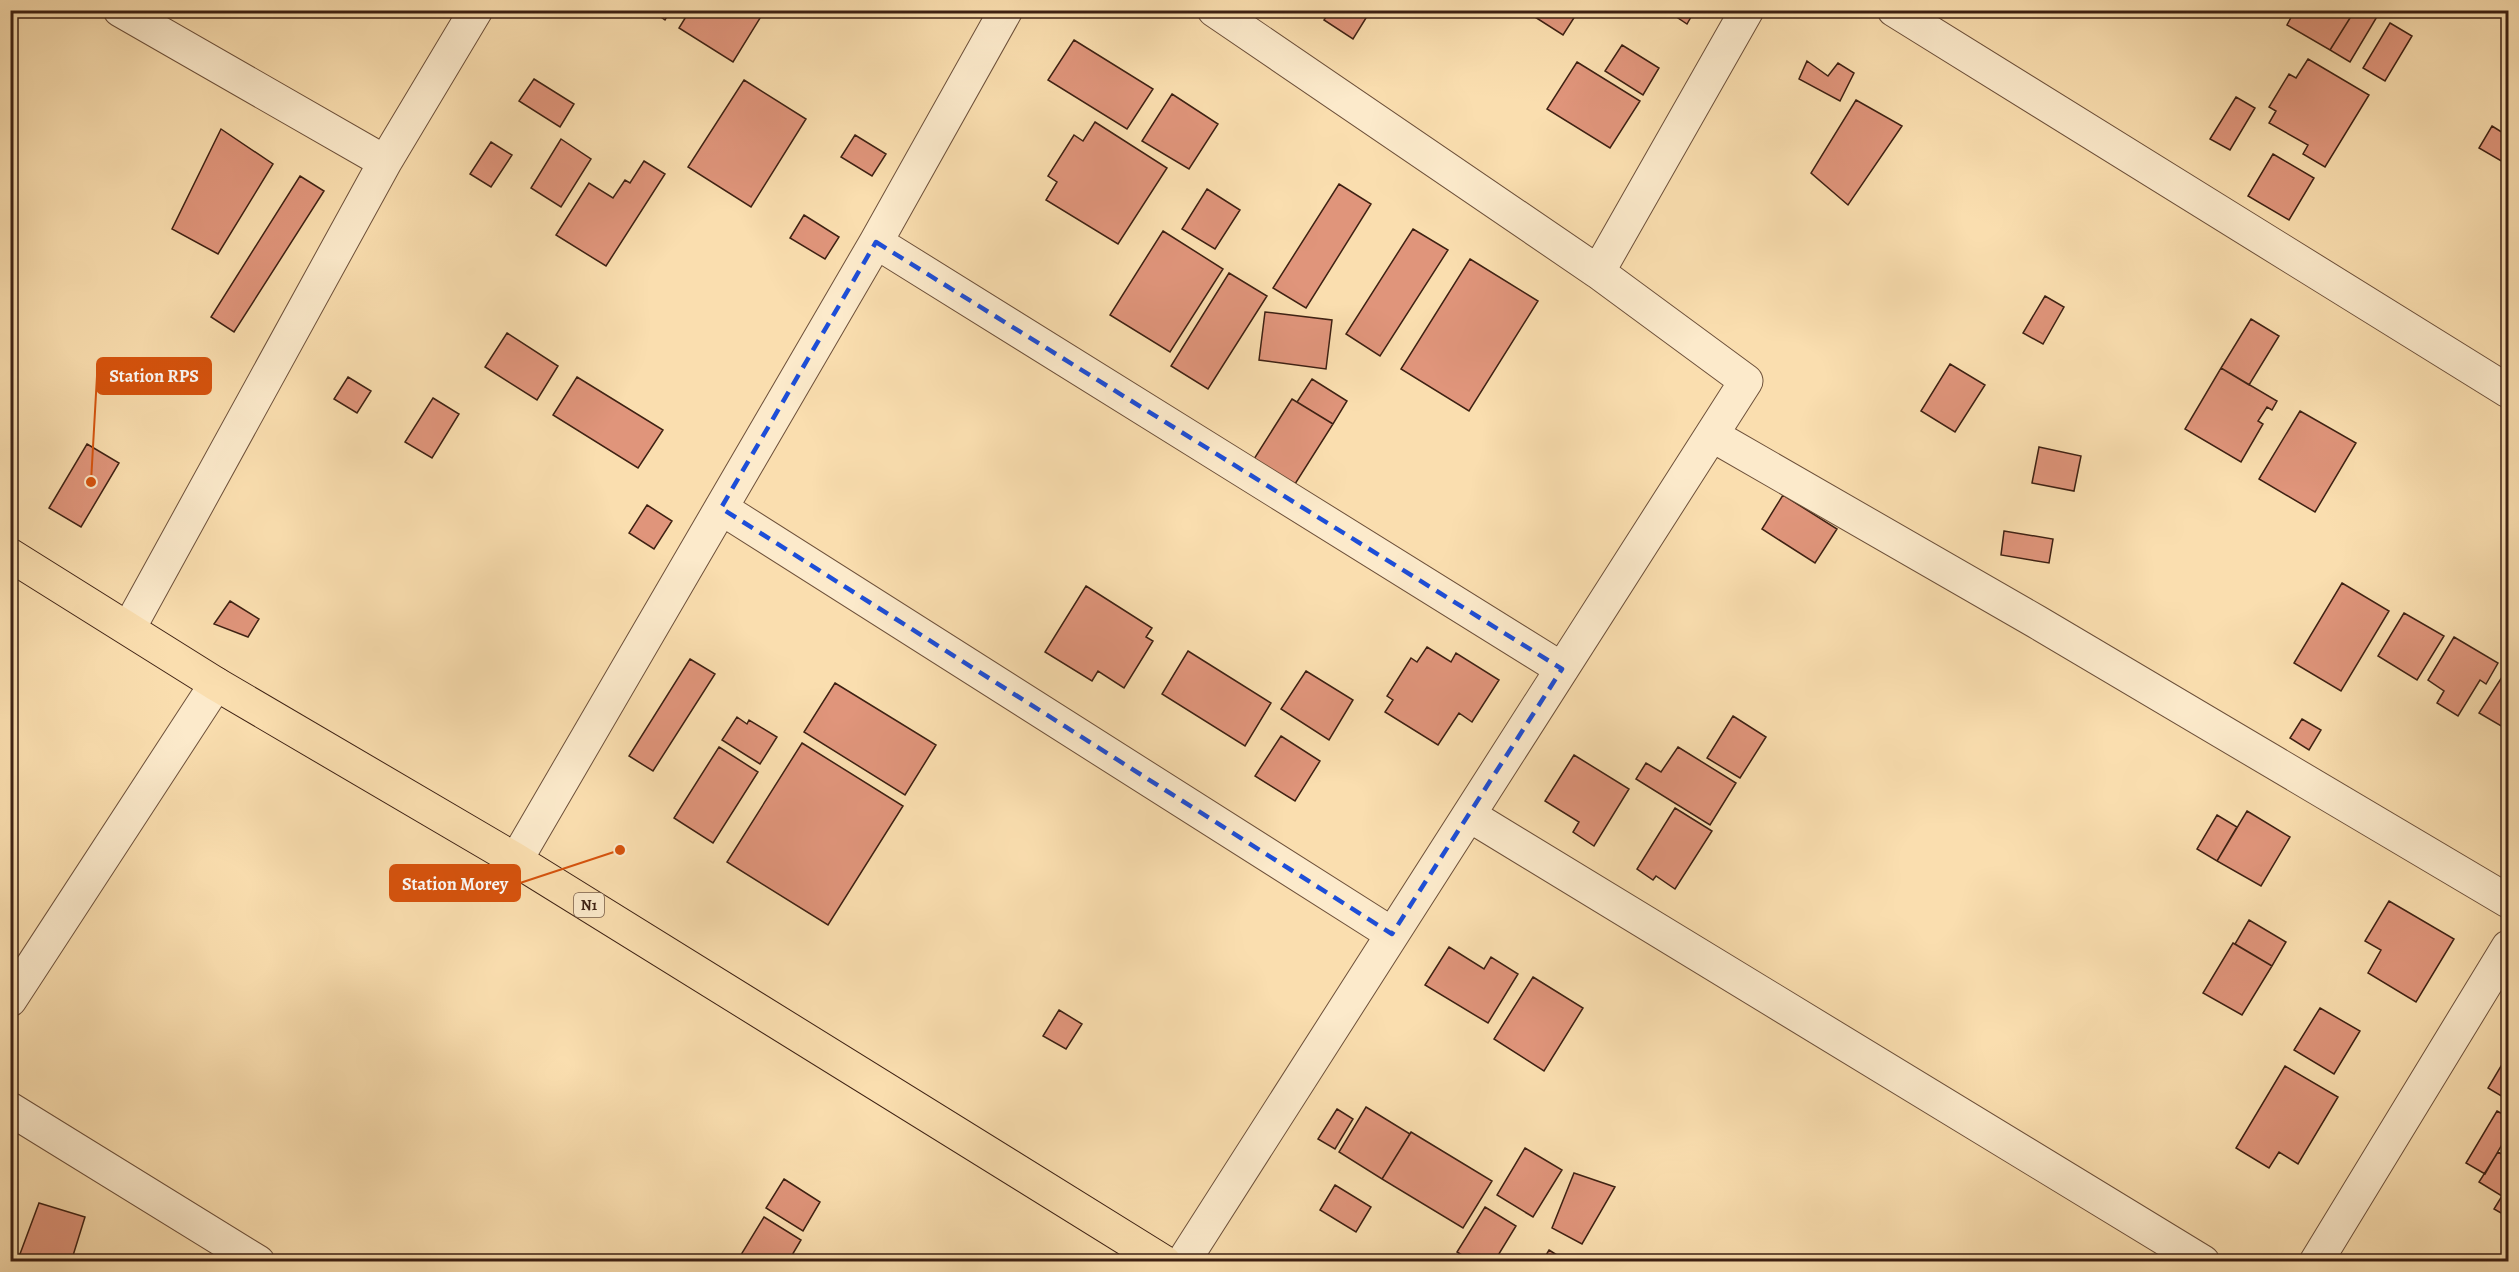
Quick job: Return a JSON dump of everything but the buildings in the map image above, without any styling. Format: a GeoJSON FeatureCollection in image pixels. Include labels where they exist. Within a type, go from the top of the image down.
{"type":"FeatureCollection","features":[{"type":"Feature","properties":{"kind":"main road","name":"N1"},"geometry":{"type":"LineString","coordinates":[[10,555],[216,684],[516,860],[1164,1262]]}},
{"type":"Feature","properties":{"kind":"street"},"geometry":{"type":"LineString","coordinates":[[120,10],[385,162]]}},
{"type":"Feature","properties":{"kind":"street"},"geometry":{"type":"LineString","coordinates":[[129,628],[385,162],[476,10]]}},
{"type":"Feature","properties":{"kind":"street"},"geometry":{"type":"LineString","coordinates":[[516,860],[876,242],[1006,10]]}},
{"type":"Feature","properties":{"kind":"street"},"geometry":{"type":"LineString","coordinates":[[1183,1262],[1746,381],[1598,272],[1214,10]]}},
{"type":"Feature","properties":{"kind":"street"},"geometry":{"type":"LineString","coordinates":[[1598,272],[1747,10]]}},
{"type":"Feature","properties":{"kind":"street"},"geometry":{"type":"LineString","coordinates":[[1894,10],[2508,391]]}},
{"type":"Feature","properties":{"kind":"street"},"geometry":{"type":"LineString","coordinates":[[876,242],[1562,669]]}},
{"type":"Feature","properties":{"kind":"street"},"geometry":{"type":"LineString","coordinates":[[1712,435],[2057,634],[2508,901]]}},
{"type":"Feature","properties":{"kind":"street"},"geometry":{"type":"LineString","coordinates":[[721,508],[1392,934]]}},
{"type":"Feature","properties":{"kind":"street"},"geometry":{"type":"LineString","coordinates":[[10,1000],[216,684]]}},
{"type":"Feature","properties":{"kind":"street"},"geometry":{"type":"LineString","coordinates":[[1469,815],[2203,1262]]}},
{"type":"Feature","properties":{"kind":"street"},"geometry":{"type":"LineString","coordinates":[[2316,1262],[2508,947]]}},
{"type":"Feature","properties":{"kind":"street"},"geometry":{"type":"LineString","coordinates":[[10,1109],[258,1262]]}},
{"type":"Feature","properties":{"kind":"highlighted area"},"geometry":{"type":"Polygon","coordinates":[[[876,242],[1562,669],[1392,934],[721,508],[876,242]]]}},
{"type":"Feature","properties":{"kind":"place","name":"Station RPS"},"geometry":{"type":"Point","coordinates":[91,482]}},
{"type":"Feature","properties":{"kind":"place","name":"Station Morey"},"geometry":{"type":"Point","coordinates":[620,850]}}]}
